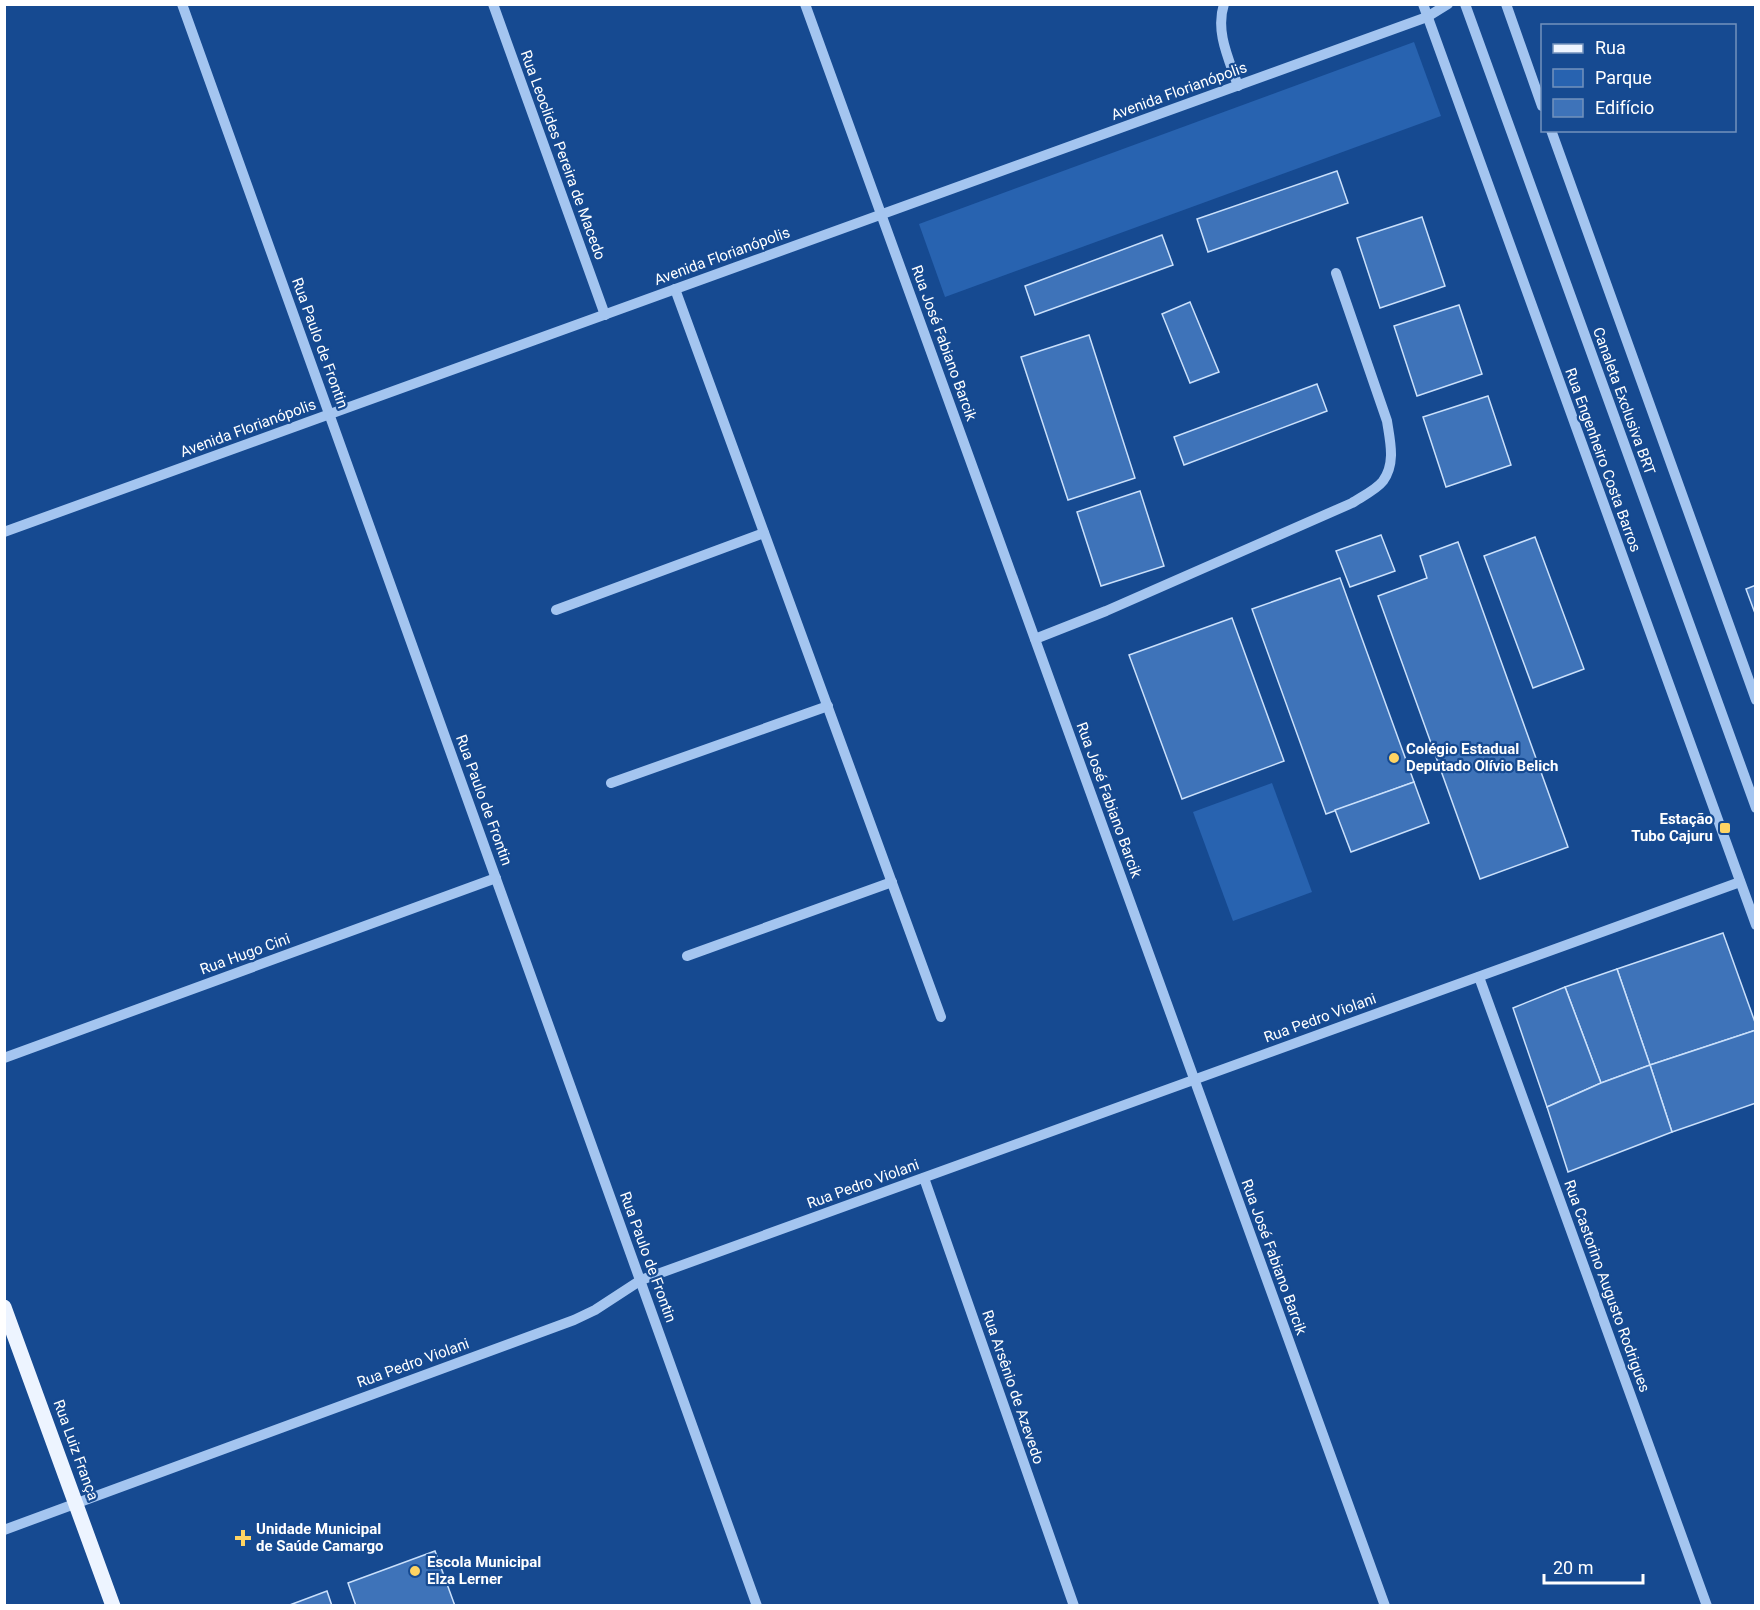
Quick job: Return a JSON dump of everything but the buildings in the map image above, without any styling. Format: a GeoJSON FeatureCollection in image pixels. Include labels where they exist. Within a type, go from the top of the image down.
{"type":"FeatureCollection","features":[{"type":"Feature","properties":{"kind":"main road","name":"Rua Luiz França"},"geometry":{"type":"LineString","coordinates":[[4,1307],[113,1605]]}},
{"type":"Feature","properties":{"kind":"street","name":"Rua Paulo de Frontin"},"geometry":{"type":"LineString","coordinates":[[182,4],[757,1605]]}},
{"type":"Feature","properties":{"kind":"street","name":"Rua Leoclides Pereira de Macedo"},"geometry":{"type":"LineString","coordinates":[[493,4],[605,315]]}},
{"type":"Feature","properties":{"kind":"street","name":"Rua José Fabiano Barcik"},"geometry":{"type":"LineString","coordinates":[[805,4],[1385,1605]]}},
{"type":"Feature","properties":{"kind":"street"},"geometry":{"type":"LineString","coordinates":[[1224,4],[1220,16],[1222,38],[1238,86]]}},
{"type":"Feature","properties":{"kind":"street","name":"Rua Engenheiro Costa Barros"},"geometry":{"type":"LineString","coordinates":[[1423,4],[1755,925]]}},
{"type":"Feature","properties":{"kind":"street","name":"Avenida Florianópolis"},"geometry":{"type":"LineString","coordinates":[[4,532],[1427,17],[1448,4]]}},
{"type":"Feature","properties":{"kind":"street","name":"Canaleta Exclusiva BRT"},"geometry":{"type":"LineString","coordinates":[[1465,4],[1755,808]]}},
{"type":"Feature","properties":{"kind":"street"},"geometry":{"type":"LineString","coordinates":[[1506,4],[1541,103]]}},
{"type":"Feature","properties":{"kind":"street"},"geometry":{"type":"LineString","coordinates":[[1552,132],[1755,700]]}},
{"type":"Feature","properties":{"kind":"street"},"geometry":{"type":"LineString","coordinates":[[1035,639],[1106,612],[1352,504],[1382,482],[1391,463],[1387,421],[1336,273]]}},
{"type":"Feature","properties":{"kind":"street"},"geometry":{"type":"LineString","coordinates":[[675,289],[941,1017]]}},
{"type":"Feature","properties":{"kind":"street"},"geometry":{"type":"LineString","coordinates":[[556,610],[764,532]]}},
{"type":"Feature","properties":{"kind":"street"},"geometry":{"type":"LineString","coordinates":[[611,783],[828,706]]}},
{"type":"Feature","properties":{"kind":"street","name":"Rua Hugo Cini"},"geometry":{"type":"LineString","coordinates":[[4,1058],[496,878]]}},
{"type":"Feature","properties":{"kind":"street"},"geometry":{"type":"LineString","coordinates":[[687,956],[892,882]]}},
{"type":"Feature","properties":{"kind":"street","name":"Rua Pedro Violani"},"geometry":{"type":"LineString","coordinates":[[4,1530],[574,1320],[595,1310],[640,1280],[1740,882]]}},
{"type":"Feature","properties":{"kind":"street","name":"Rua Castorino Augusto Rodrigues"},"geometry":{"type":"LineString","coordinates":[[1479,977],[1707,1605]]}},
{"type":"Feature","properties":{"kind":"street","name":"Rua Arsênio de Azevedo"},"geometry":{"type":"LineString","coordinates":[[924,1178],[1074,1605]]}},
{"type":"Feature","properties":{"kind":"green space"},"geometry":{"type":"Polygon","coordinates":[[[1414,42],[1441,116],[945,297],[919,224],[1414,42]]]}},
{"type":"Feature","properties":{"kind":"green space"},"geometry":{"type":"Polygon","coordinates":[[[1272,783],[1312,892],[1233,921],[1193,812],[1272,783]]]}},
{"type":"Feature","properties":{"kind":"place","name":"Colégio Estadual Deputado Olívio Belich"},"geometry":{"type":"Point","coordinates":[1394,758]}},
{"type":"Feature","properties":{"kind":"place","name":"Estação Tubo Cajuru"},"geometry":{"type":"Point","coordinates":[1725,828]}},
{"type":"Feature","properties":{"kind":"place","name":"Unidade Municipal de Saúde Camargo"},"geometry":{"type":"Point","coordinates":[243,1538]}},
{"type":"Feature","properties":{"kind":"place","name":"Escola Municipal Elza Lerner"},"geometry":{"type":"Point","coordinates":[415,1571]}}]}
